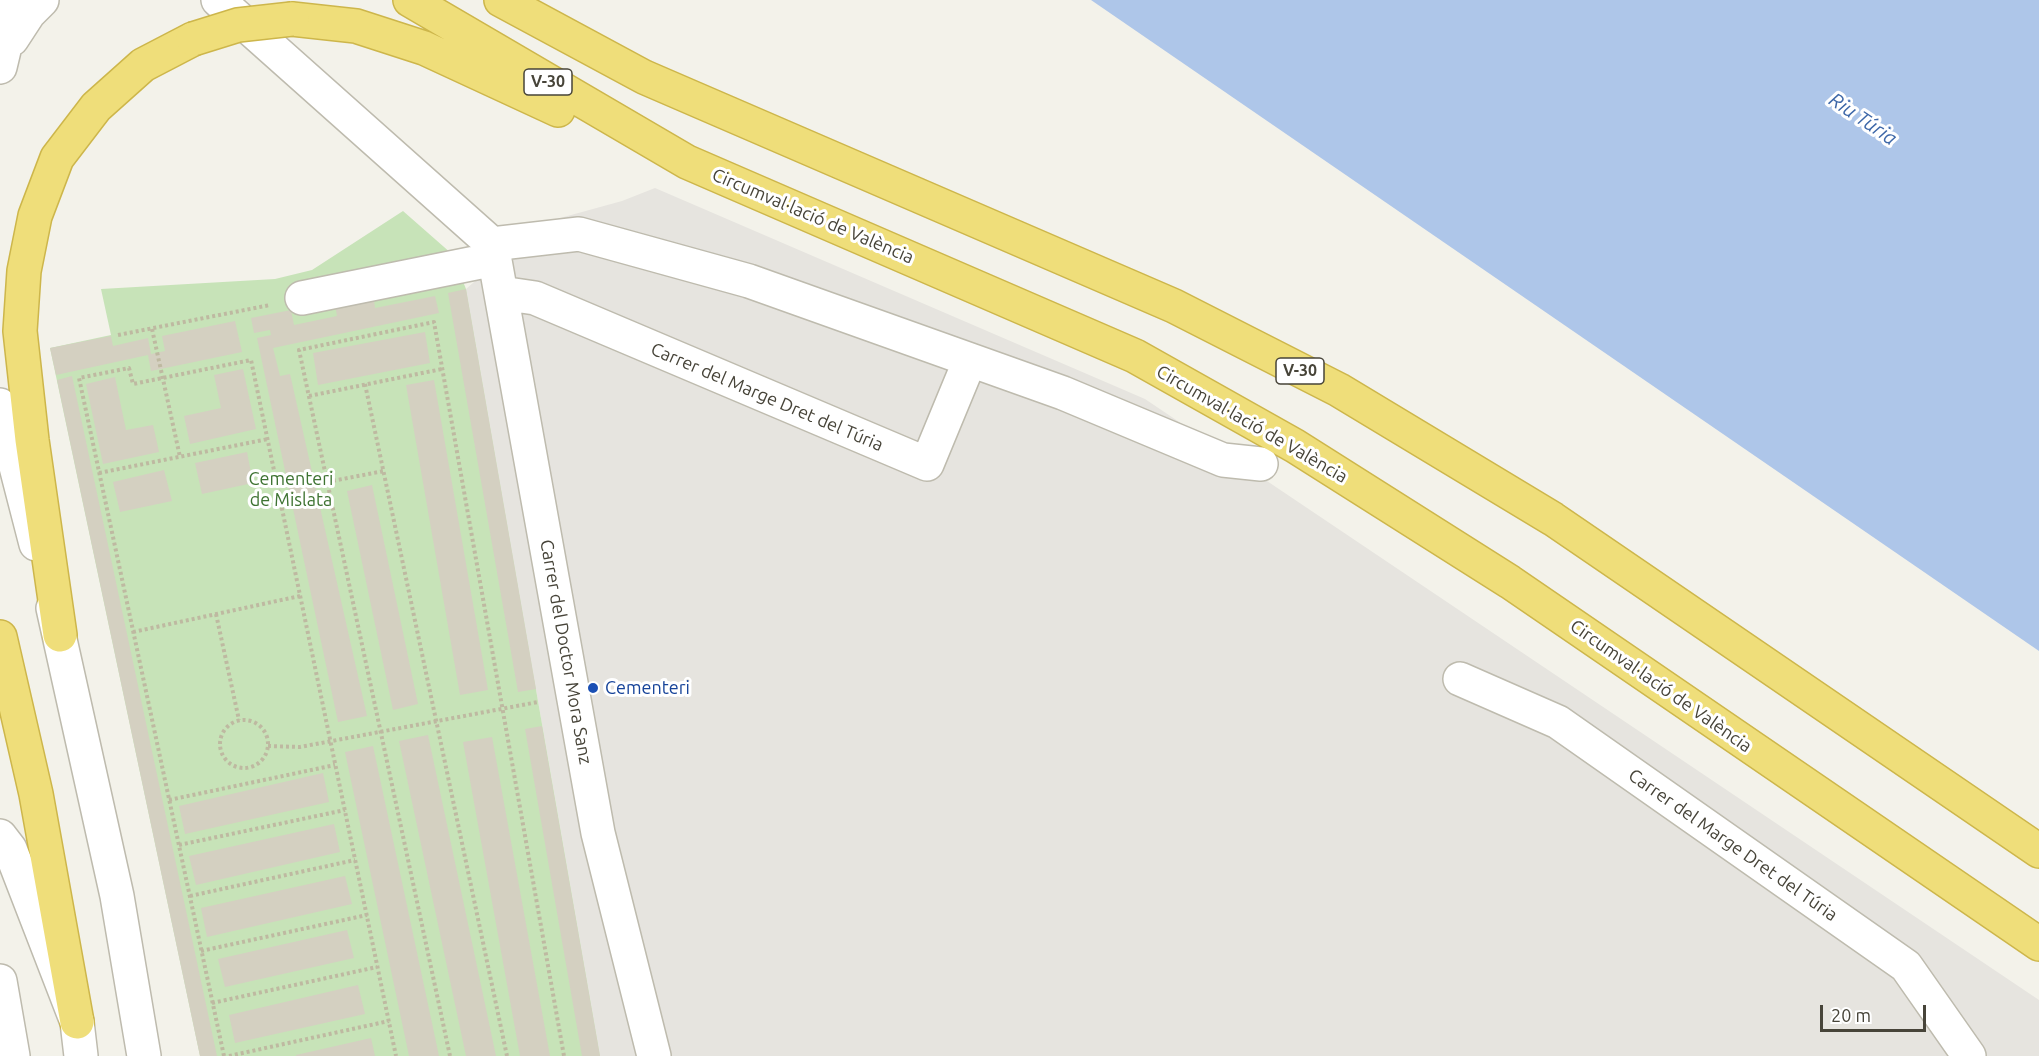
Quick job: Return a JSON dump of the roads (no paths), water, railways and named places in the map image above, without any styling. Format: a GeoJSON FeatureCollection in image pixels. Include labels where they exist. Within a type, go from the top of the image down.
{"type":"FeatureCollection","features":[{"type":"Feature","properties":{"kind":"highway","name":"Circumval·lació de València"},"geometry":{"type":"LineString","coordinates":[[410,0],[687,162],[1135,356],[1295,446],[1510,582],[2039,944]]}},
{"type":"Feature","properties":{"kind":"highway","name":"V-30"},"geometry":{"type":"LineString","coordinates":[[501,0],[644,77],[1174,306],[1339,390],[1553,519],[2039,851]]}},
{"type":"Feature","properties":{"kind":"highway"},"geometry":{"type":"LineString","coordinates":[[60,635],[32,440],[20,331],[24,271],[35,216],[57,159],[96,107],[142,65],[193,39],[238,25],[292,19],[356,26],[424,48],[618,138],[687,162]]}},
{"type":"Feature","properties":{"kind":"highway"},"geometry":{"type":"LineString","coordinates":[[0,637],[36,794],[77,1022]]}},
{"type":"Feature","properties":{"kind":"street"},"geometry":{"type":"LineString","coordinates":[[2,59],[16,0]]}},
{"type":"Feature","properties":{"kind":"street"},"geometry":{"type":"LineString","coordinates":[[2,59],[29,13],[42,0]]}},
{"type":"Feature","properties":{"kind":"street"},"geometry":{"type":"LineString","coordinates":[[217,2],[493,252]]}},
{"type":"Feature","properties":{"kind":"street"},"geometry":{"type":"LineString","coordinates":[[302,298],[493,252],[579,234],[750,281],[1063,393],[1223,460],[1261,464]]}},
{"type":"Feature","properties":{"kind":"street","name":"Carrer del Doctor Mora Sanz"},"geometry":{"type":"LineString","coordinates":[[493,252],[598,833],[654,1056]]}},
{"type":"Feature","properties":{"kind":"street","name":"Carrer del Marge Dret del Túria"},"geometry":{"type":"LineString","coordinates":[[501,293],[535,298],[927,464],[970,360]]}},
{"type":"Feature","properties":{"kind":"street"},"geometry":{"type":"LineString","coordinates":[[0,405],[60,635],[117,896],[144,1056]]}},
{"type":"Feature","properties":{"kind":"street","name":"Carrer del Marge Dret del Túria"},"geometry":{"type":"LineString","coordinates":[[1460,679],[1558,722],[1906,966],[1970,1056]]}},
{"type":"Feature","properties":{"kind":"street"},"geometry":{"type":"LineString","coordinates":[[0,836],[10,849],[77,1022],[81,1056]]}},
{"type":"Feature","properties":{"kind":"street"},"geometry":{"type":"LineString","coordinates":[[0,981],[13,1056]]}},
{"type":"Feature","properties":{"kind":"water","name":"Riu Túria"},"geometry":{"type":"Polygon","coordinates":[[[1091,0],[2039,0],[2039,651],[1091,0]]]}},
{"type":"Feature","properties":{"kind":"place","name":"Cementeri"},"geometry":{"type":"Point","coordinates":[593,688]}},
{"type":"Feature","properties":{"kind":"park label","name":"Cementeri de Mislata"},"geometry":{"type":"Point","coordinates":[291,489]}}]}
